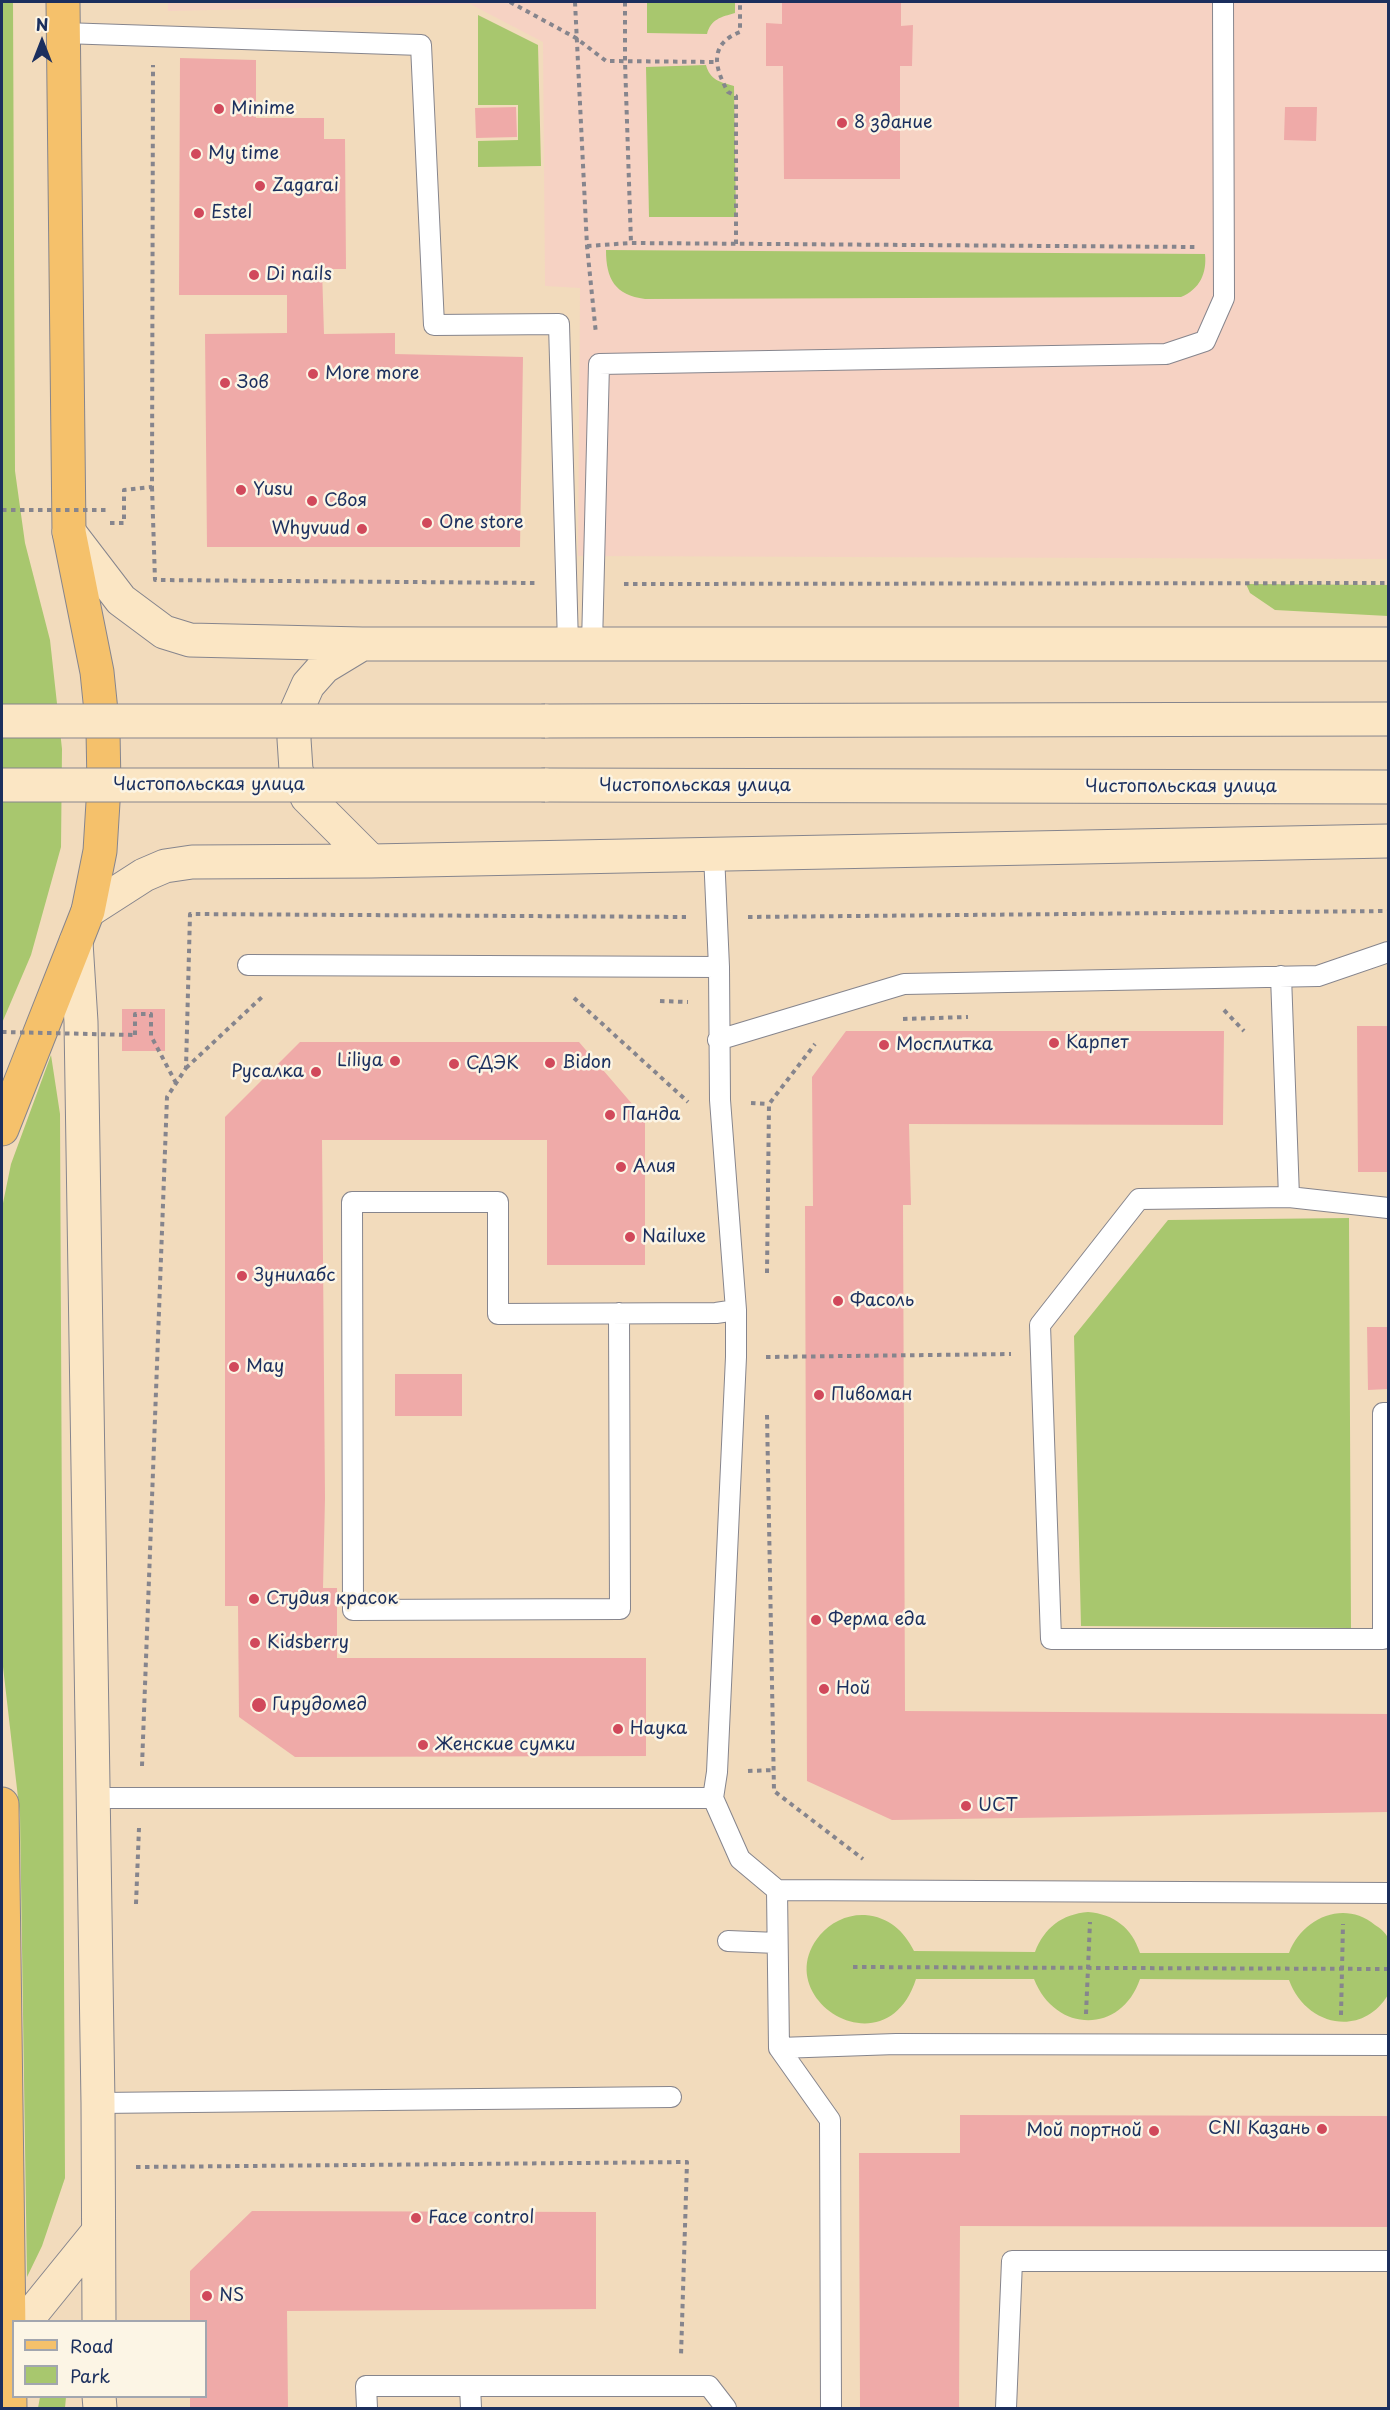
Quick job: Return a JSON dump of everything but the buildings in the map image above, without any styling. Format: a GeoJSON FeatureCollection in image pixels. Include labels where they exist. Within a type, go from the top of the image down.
{"type":"FeatureCollection","features":[{"type":"Feature","properties":{"kind":"main road"},"geometry":{"type":"LineString","coordinates":[[2,1129],[88,912],[100,851],[104,786],[103,731],[95,663],[69,532],[63,17]]}},
{"type":"Feature","properties":{"kind":"main road"},"geometry":{"type":"LineString","coordinates":[[69,532],[121,600],[164,632],[190,640],[362,644],[1389,644]]}},
{"type":"Feature","properties":{"kind":"main road"},"geometry":{"type":"LineString","coordinates":[[362,644],[324,667],[308,685],[296,712],[294,739],[296,770],[307,797],[371,861]]}},
{"type":"Feature","properties":{"kind":"main road"},"geometry":{"type":"LineString","coordinates":[[2,721],[1389,719]]}},
{"type":"Feature","properties":{"kind":"main road","name":"Чистопольская улица"},"geometry":{"type":"LineString","coordinates":[[2,785],[1389,787]]}},
{"type":"Feature","properties":{"kind":"main road"},"geometry":{"type":"LineString","coordinates":[[88,912],[144,875],[165,867],[192,862],[371,861],[1389,841]]}},
{"type":"Feature","properties":{"kind":"main road"},"geometry":{"type":"LineString","coordinates":[[76,942],[81,1022],[94,1798],[99,2320]]}},
{"type":"Feature","properties":{"kind":"main road"},"geometry":{"type":"LineString","coordinates":[[2,1804],[16,2320]]}},
{"type":"Feature","properties":{"kind":"main road"},"geometry":{"type":"LineString","coordinates":[[27,2320],[98,2232]]}},
{"type":"Feature","properties":{"kind":"main road"},"geometry":{"type":"LineString","coordinates":[[10,2409],[12,2384]]}},
{"type":"Feature","properties":{"kind":"lane"},"geometry":{"type":"LineString","coordinates":[[580,644],[592,584],[599,364],[1166,354],[1205,341],[1224,298],[1222,248],[1223,2]]}},
{"type":"Feature","properties":{"kind":"lane"},"geometry":{"type":"LineString","coordinates":[[63,17],[153,36],[421,45],[434,325],[560,324],[566,584],[580,644]]}},
{"type":"Feature","properties":{"kind":"lane"},"geometry":{"type":"LineString","coordinates":[[714,854],[719,967],[720,1100],[736,1310],[736,1356],[718,1760],[713,1798],[740,1859],[777,1890],[1389,1893]]}},
{"type":"Feature","properties":{"kind":"lane"},"geometry":{"type":"LineString","coordinates":[[718,1040],[904,984],[1318,976],[1389,951]]}},
{"type":"Feature","properties":{"kind":"lane"},"geometry":{"type":"LineString","coordinates":[[248,965],[719,967]]}},
{"type":"Feature","properties":{"kind":"lane"},"geometry":{"type":"LineString","coordinates":[[1281,976],[1289,1197]]}},
{"type":"Feature","properties":{"kind":"lane"},"geometry":{"type":"LineString","coordinates":[[1389,1208],[1289,1197],[1139,1199],[1040,1325],[1051,1639],[1383,1639],[1383,1413],[1389,1413]]}},
{"type":"Feature","properties":{"kind":"lane"},"geometry":{"type":"LineString","coordinates":[[619,1313],[620,1609],[353,1610],[352,1202],[498,1202],[498,1314],[619,1313],[716,1313],[736,1310]]}},
{"type":"Feature","properties":{"kind":"lane"},"geometry":{"type":"LineString","coordinates":[[94,1798],[713,1798]]}},
{"type":"Feature","properties":{"kind":"lane"},"geometry":{"type":"LineString","coordinates":[[777,1890],[779,2048],[830,2121],[831,2409]]}},
{"type":"Feature","properties":{"kind":"lane"},"geometry":{"type":"LineString","coordinates":[[728,1941],[777,1943]]}},
{"type":"Feature","properties":{"kind":"lane"},"geometry":{"type":"LineString","coordinates":[[779,2048],[896,2044],[1389,2045]]}},
{"type":"Feature","properties":{"kind":"lane"},"geometry":{"type":"LineString","coordinates":[[98,2103],[671,2097]]}},
{"type":"Feature","properties":{"kind":"lane"},"geometry":{"type":"LineString","coordinates":[[1006,2409],[1012,2261],[1389,2261]]}},
{"type":"Feature","properties":{"kind":"lane"},"geometry":{"type":"LineString","coordinates":[[367,2409],[366,2386],[709,2386],[726,2409]]}},
{"type":"Feature","properties":{"kind":"lane"},"geometry":{"type":"LineString","coordinates":[[471,2386],[471,2409]]}},
{"type":"Feature","properties":{"kind":"path"},"geometry":{"type":"LineString","coordinates":[[510,2],[576,38],[606,61],[716,62]]}},
{"type":"Feature","properties":{"kind":"path"},"geometry":{"type":"LineString","coordinates":[[575,2],[587,246],[599,364]]}},
{"type":"Feature","properties":{"kind":"path"},"geometry":{"type":"LineString","coordinates":[[625,2],[631,243]]}},
{"type":"Feature","properties":{"kind":"path"},"geometry":{"type":"LineString","coordinates":[[736,244],[736,96],[728,92],[716,62],[720,46],[728,36],[740,32],[740,2]]}},
{"type":"Feature","properties":{"kind":"path"},"geometry":{"type":"LineString","coordinates":[[153,36],[152,487],[155,580],[566,584]]}},
{"type":"Feature","properties":{"kind":"path"},"geometry":{"type":"LineString","coordinates":[[587,246],[631,243],[1222,248]]}},
{"type":"Feature","properties":{"kind":"path"},"geometry":{"type":"LineString","coordinates":[[2,510],[108,510],[108,523],[124,523],[124,490],[152,487]]}},
{"type":"Feature","properties":{"kind":"path"},"geometry":{"type":"LineString","coordinates":[[592,584],[1389,583]]}},
{"type":"Feature","properties":{"kind":"path"},"geometry":{"type":"LineString","coordinates":[[186,1068],[190,914],[717,917],[1389,910]]}},
{"type":"Feature","properties":{"kind":"path"},"geometry":{"type":"LineString","coordinates":[[135,1915],[167,1097],[186,1068],[262,997],[274,997]]}},
{"type":"Feature","properties":{"kind":"path"},"geometry":{"type":"LineString","coordinates":[[585,998],[574,997],[694,1108]]}},
{"type":"Feature","properties":{"kind":"path"},"geometry":{"type":"LineString","coordinates":[[656,1001],[692,1002]]}},
{"type":"Feature","properties":{"kind":"path"},"geometry":{"type":"LineString","coordinates":[[1213,1011],[1224,1010],[1244,1031]]}},
{"type":"Feature","properties":{"kind":"path"},"geometry":{"type":"LineString","coordinates":[[2,1032],[135,1035],[135,1014],[151,1014],[151,1036],[176,1083]]}},
{"type":"Feature","properties":{"kind":"path"},"geometry":{"type":"LineString","coordinates":[[892,1019],[975,1017]]}},
{"type":"Feature","properties":{"kind":"path"},"geometry":{"type":"LineString","coordinates":[[767,1276],[769,1104],[818,1039]]}},
{"type":"Feature","properties":{"kind":"path"},"geometry":{"type":"LineString","coordinates":[[736,1356],[1041,1354]]}},
{"type":"Feature","properties":{"kind":"path"},"geometry":{"type":"LineString","coordinates":[[766,1356],[766,1368]]}},
{"type":"Feature","properties":{"kind":"path"},"geometry":{"type":"LineString","coordinates":[[767,1404],[774,1791],[866,1861]]}},
{"type":"Feature","properties":{"kind":"path"},"geometry":{"type":"LineString","coordinates":[[1085,2045],[1091,1892]]}},
{"type":"Feature","properties":{"kind":"path"},"geometry":{"type":"LineString","coordinates":[[1340,2045],[1344,1893]]}},
{"type":"Feature","properties":{"kind":"path"},"geometry":{"type":"LineString","coordinates":[[853,1967],[1389,1969]]}},
{"type":"Feature","properties":{"kind":"path"},"geometry":{"type":"LineString","coordinates":[[126,2168],[687,2162],[680,2386]]}},
{"type":"Feature","properties":{"kind":"shaded area"},"geometry":{"type":"Polygon","coordinates":[[[168,2],[1388,2],[1388,559],[578,556],[580,288],[545,286],[543,42],[470,4],[168,11],[168,2]]]}},
{"type":"Feature","properties":{"kind":"green space"},"geometry":{"type":"Polygon","coordinates":[[[2,2],[13,2],[15,471],[25,543],[50,640],[62,749],[61,847],[31,955],[2,1023],[2,2]]]}},
{"type":"Feature","properties":{"kind":"green space"},"geometry":{"type":"Polygon","coordinates":[[[647,2],[735,2],[735,13],[721,17],[714,22],[707,34],[647,33],[647,2]]]}},
{"type":"Feature","properties":{"kind":"green space"},"geometry":{"type":"Polygon","coordinates":[[[478,15],[538,45],[541,166],[478,167],[478,141],[518,140],[518,105],[478,105],[478,15]]]}},
{"type":"Feature","properties":{"kind":"green space"},"geometry":{"type":"Polygon","coordinates":[[[706,65],[713,77],[720,82],[734,86],[736,217],[649,217],[646,67],[706,65]]]}},
{"type":"Feature","properties":{"kind":"green space"},"geometry":{"type":"Polygon","coordinates":[[[606,250],[1205,254],[1205,268],[1201,280],[1193,290],[1181,297],[645,299],[626,294],[614,284],[608,269],[606,250]]]}},
{"type":"Feature","properties":{"kind":"green space"},"geometry":{"type":"Polygon","coordinates":[[[1246,584],[1388,585],[1388,616],[1275,610],[1250,593],[1246,584]]]}},
{"type":"Feature","properties":{"kind":"green space"},"geometry":{"type":"Polygon","coordinates":[[[51,1055],[60,1114],[65,2178],[42,2246],[27,2277],[20,1815],[2,1658],[2,1208],[11,1164],[51,1055]]]}},
{"type":"Feature","properties":{"kind":"green space"},"geometry":{"type":"Polygon","coordinates":[[[1349,1218],[1351,1628],[1081,1626],[1074,1336],[1168,1220],[1349,1218]]]}},
{"type":"Feature","properties":{"kind":"green space"},"geometry":{"type":"Polygon","coordinates":[[[1088,1912],[1106,1916],[1121,1924],[1132,1936],[1140,1953],[1289,1953],[1303,1931],[1313,1922],[1325,1916],[1337,1913],[1363,1917],[1377,1926],[1388,1938],[1388,1995],[1377,2009],[1363,2018],[1334,2021],[1307,2008],[1289,1980],[1140,1979],[1131,1997],[1118,2010],[1104,2018],[1088,2020],[1072,2017],[1057,2010],[1044,1997],[1034,1979],[916,1979],[901,2007],[881,2021],[858,2023],[837,2016],[819,2001],[808,1982],[808,1959],[820,1935],[824,1930],[846,1917],[874,1916],[888,1922],[906,1937],[914,1951],[1035,1952],[1043,1936],[1055,1924],[1070,1916],[1088,1912]]]}},
{"type":"Feature","properties":{"kind":"green space"},"geometry":{"type":"Polygon","coordinates":[[[40,2398],[66,2398],[65,2408],[38,2408],[40,2398]]]}},
{"type":"Feature","properties":{"kind":"place","name":"Minime"},"geometry":{"type":"Point","coordinates":[219,109]}},
{"type":"Feature","properties":{"kind":"place","name":"8 здание"},"geometry":{"type":"Point","coordinates":[842,123]}},
{"type":"Feature","properties":{"kind":"place","name":"My time"},"geometry":{"type":"Point","coordinates":[196,154]}},
{"type":"Feature","properties":{"kind":"place","name":"Zagarai"},"geometry":{"type":"Point","coordinates":[260,186]}},
{"type":"Feature","properties":{"kind":"place","name":"Estel"},"geometry":{"type":"Point","coordinates":[199,213]}},
{"type":"Feature","properties":{"kind":"place","name":"Di nails"},"geometry":{"type":"Point","coordinates":[254,275]}},
{"type":"Feature","properties":{"kind":"place","name":"More more"},"geometry":{"type":"Point","coordinates":[313,374]}},
{"type":"Feature","properties":{"kind":"place","name":"Зов"},"geometry":{"type":"Point","coordinates":[225,383]}},
{"type":"Feature","properties":{"kind":"place","name":"Yusu"},"geometry":{"type":"Point","coordinates":[241,490]}},
{"type":"Feature","properties":{"kind":"place","name":"Своя"},"geometry":{"type":"Point","coordinates":[312,501]}},
{"type":"Feature","properties":{"kind":"place","name":"One store"},"geometry":{"type":"Point","coordinates":[427,523]}},
{"type":"Feature","properties":{"kind":"place","name":"Whyvuud"},"geometry":{"type":"Point","coordinates":[362,529]}},
{"type":"Feature","properties":{"kind":"place","name":"Карпет"},"geometry":{"type":"Point","coordinates":[1054,1043]}},
{"type":"Feature","properties":{"kind":"place","name":"Мосплитка"},"geometry":{"type":"Point","coordinates":[884,1045]}},
{"type":"Feature","properties":{"kind":"place","name":"Liliya"},"geometry":{"type":"Point","coordinates":[395,1061]}},
{"type":"Feature","properties":{"kind":"place","name":"Bidon"},"geometry":{"type":"Point","coordinates":[550,1063]}},
{"type":"Feature","properties":{"kind":"place","name":"СДЭК"},"geometry":{"type":"Point","coordinates":[454,1064]}},
{"type":"Feature","properties":{"kind":"place","name":"Русалка"},"geometry":{"type":"Point","coordinates":[316,1072]}},
{"type":"Feature","properties":{"kind":"place","name":"Панда"},"geometry":{"type":"Point","coordinates":[610,1115]}},
{"type":"Feature","properties":{"kind":"place","name":"Алия"},"geometry":{"type":"Point","coordinates":[621,1167]}},
{"type":"Feature","properties":{"kind":"place","name":"Nailuxe"},"geometry":{"type":"Point","coordinates":[630,1237]}},
{"type":"Feature","properties":{"kind":"place","name":"Зунилабс"},"geometry":{"type":"Point","coordinates":[242,1276]}},
{"type":"Feature","properties":{"kind":"place","name":"Фасоль"},"geometry":{"type":"Point","coordinates":[838,1301]}},
{"type":"Feature","properties":{"kind":"place","name":"May"},"geometry":{"type":"Point","coordinates":[234,1367]}},
{"type":"Feature","properties":{"kind":"place","name":"Пивоман"},"geometry":{"type":"Point","coordinates":[819,1395]}},
{"type":"Feature","properties":{"kind":"place","name":"Студия красок"},"geometry":{"type":"Point","coordinates":[254,1599]}},
{"type":"Feature","properties":{"kind":"place","name":"Ферма еда"},"geometry":{"type":"Point","coordinates":[816,1620]}},
{"type":"Feature","properties":{"kind":"place","name":"Kidsberry"},"geometry":{"type":"Point","coordinates":[255,1643]}},
{"type":"Feature","properties":{"kind":"place","name":"Ной"},"geometry":{"type":"Point","coordinates":[824,1689]}},
{"type":"Feature","properties":{"kind":"place","name":"Гирудомед"},"geometry":{"type":"Point","coordinates":[259,1705]}},
{"type":"Feature","properties":{"kind":"place","name":"Наука"},"geometry":{"type":"Point","coordinates":[618,1729]}},
{"type":"Feature","properties":{"kind":"place","name":"Женские сумки"},"geometry":{"type":"Point","coordinates":[423,1745]}},
{"type":"Feature","properties":{"kind":"place","name":"UCT"},"geometry":{"type":"Point","coordinates":[966,1806]}},
{"type":"Feature","properties":{"kind":"place","name":"CNI Казань"},"geometry":{"type":"Point","coordinates":[1322,2129]}},
{"type":"Feature","properties":{"kind":"place","name":"Мой портной"},"geometry":{"type":"Point","coordinates":[1154,2131]}},
{"type":"Feature","properties":{"kind":"place","name":"Face control"},"geometry":{"type":"Point","coordinates":[416,2218]}},
{"type":"Feature","properties":{"kind":"place","name":"NS"},"geometry":{"type":"Point","coordinates":[207,2296]}}]}
